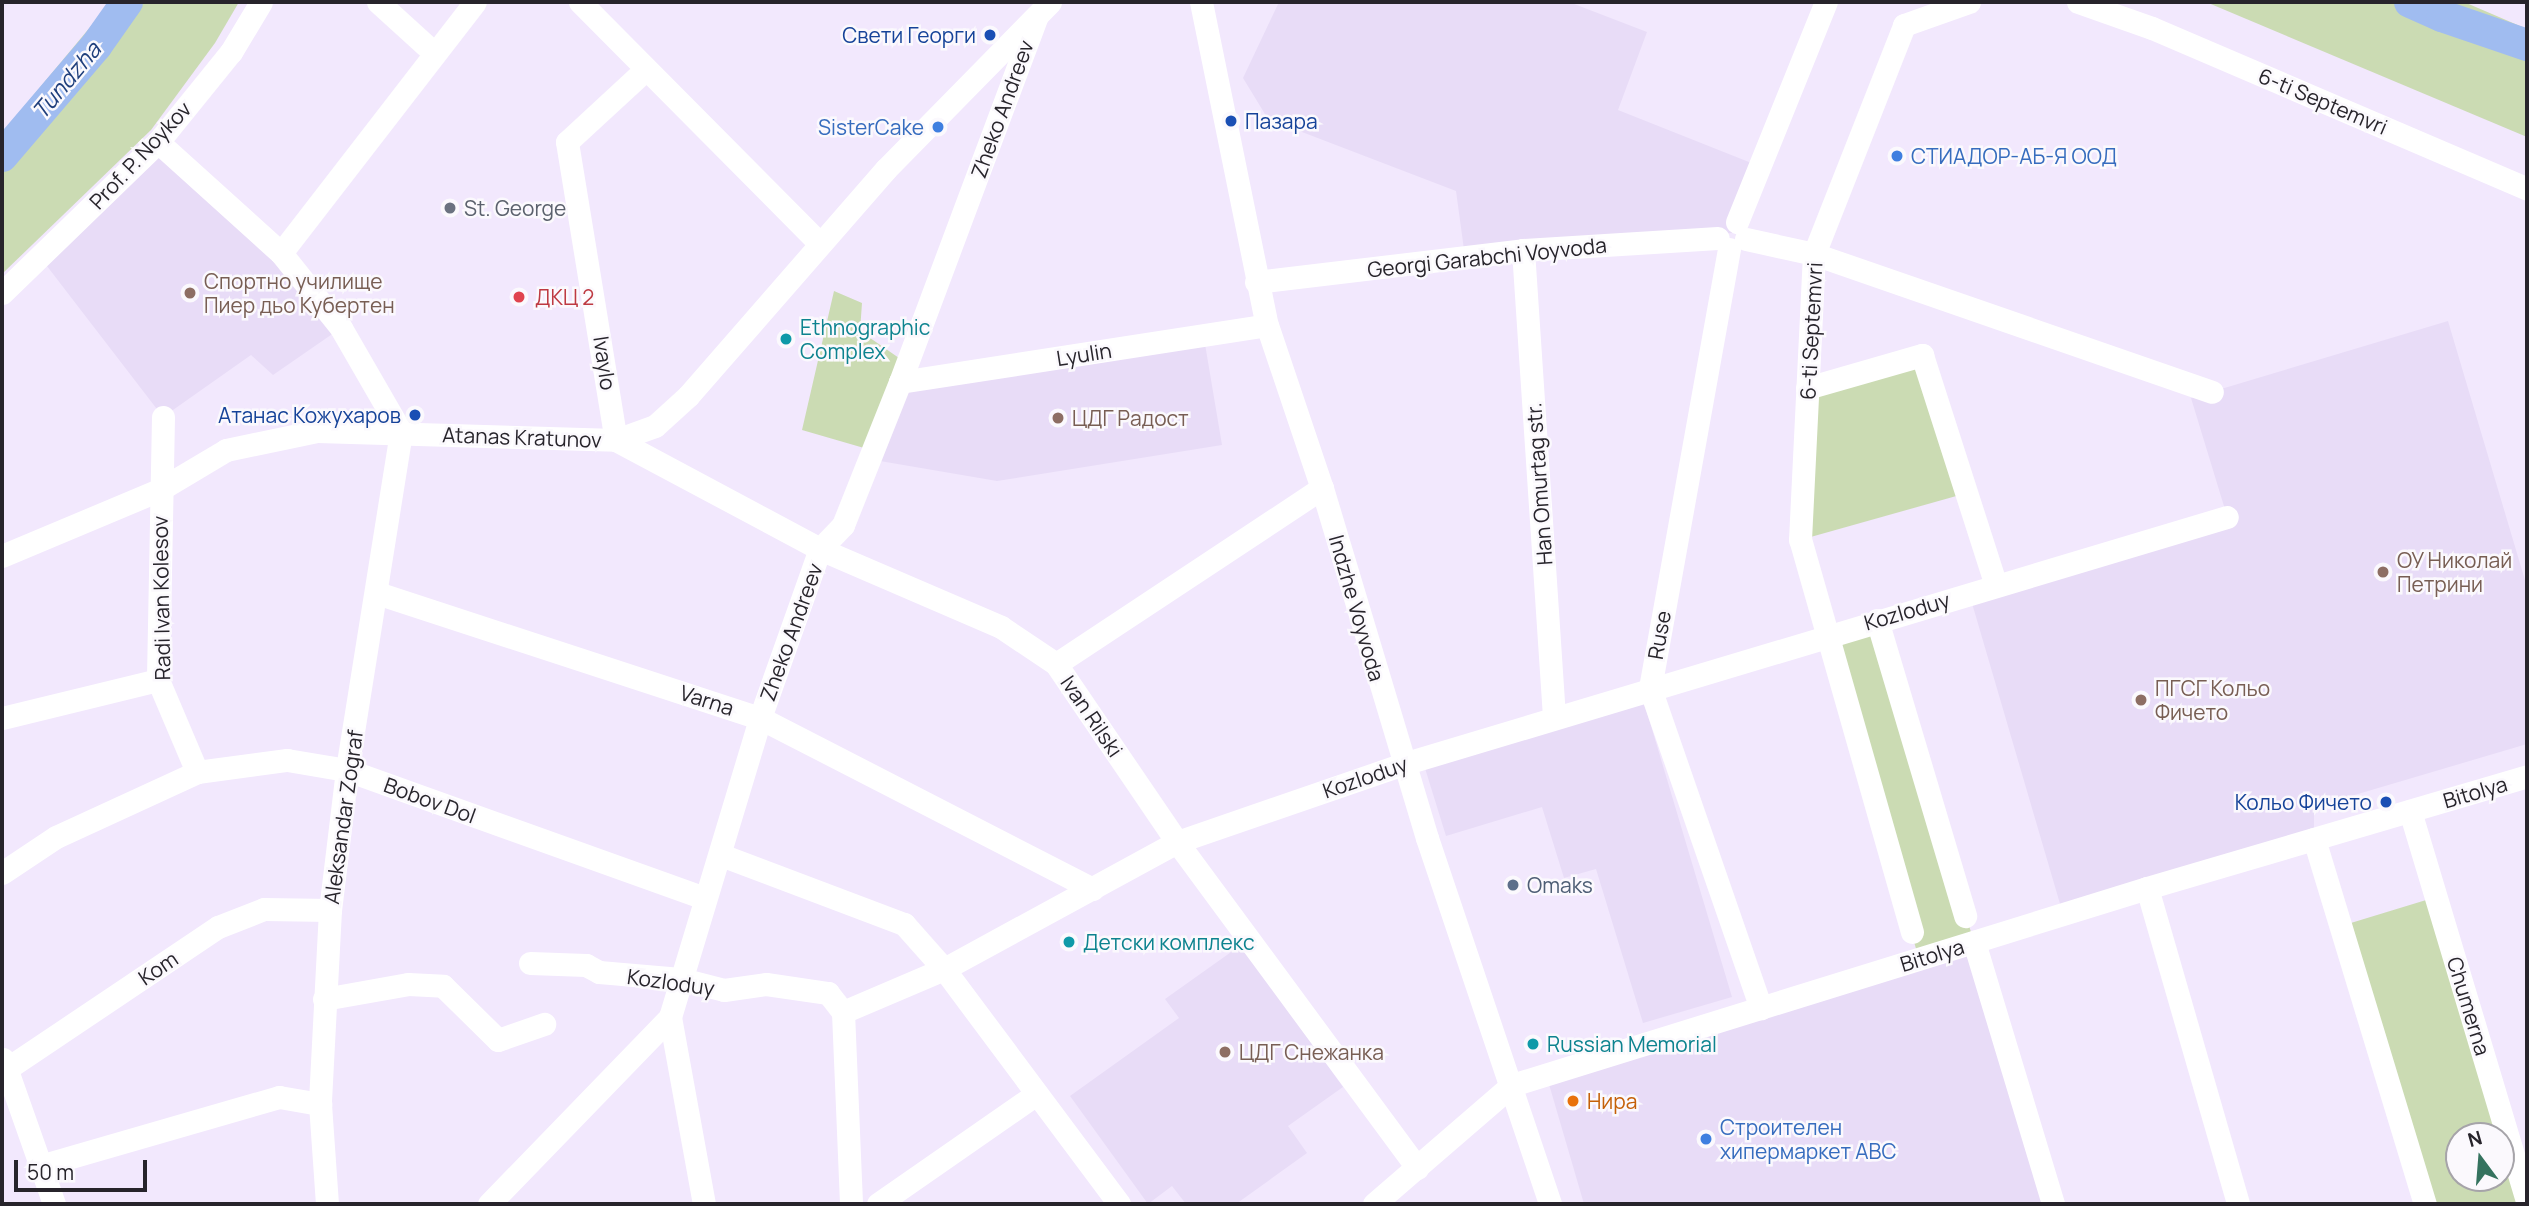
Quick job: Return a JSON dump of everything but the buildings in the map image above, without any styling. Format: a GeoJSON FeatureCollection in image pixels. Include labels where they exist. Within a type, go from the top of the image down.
{"type":"FeatureCollection","features":[{"type":"Feature","properties":{"kind":"street","name":"Prof. P. Noykov"},"geometry":{"type":"LineString","coordinates":[[2,293],[158,142],[231,52],[261,2]]}},
{"type":"Feature","properties":{"kind":"street"},"geometry":{"type":"LineString","coordinates":[[378,2],[433,52]]}},
{"type":"Feature","properties":{"kind":"street"},"geometry":{"type":"LineString","coordinates":[[281,253],[433,52],[475,2]]}},
{"type":"Feature","properties":{"kind":"street"},"geometry":{"type":"LineString","coordinates":[[580,2],[819,243]]}},
{"type":"Feature","properties":{"kind":"street","name":"Indzhe Voyvoda"},"geometry":{"type":"LineString","coordinates":[[1201,2],[1256,282],[1267,325],[1322,488],[1403,764],[1550,1204]]}},
{"type":"Feature","properties":{"kind":"street","name":"Ruse"},"geometry":{"type":"LineString","coordinates":[[1761,1007],[1650,688],[1732,237],[1826,2]]}},
{"type":"Feature","properties":{"kind":"street","name":"6-ti Septemvri"},"geometry":{"type":"LineString","coordinates":[[1912,932],[1800,540],[1814,254],[1904,25],[1969,2]]}},
{"type":"Feature","properties":{"kind":"street","name":"6-ti Septemvri"},"geometry":{"type":"LineString","coordinates":[[2078,2],[2152,28],[2527,189]]}},
{"type":"Feature","properties":{"kind":"street","name":"Atanas Kratunov"},"geometry":{"type":"LineString","coordinates":[[2,556],[159,490],[226,450],[317,431],[616,440],[654,426],[688,396],[819,243],[887,169],[1043,10]]}},
{"type":"Feature","properties":{"kind":"street","name":"Zheko Andreev"},"geometry":{"type":"LineString","coordinates":[[489,1204],[670,1017],[705,898],[721,855],[760,718],[820,549],[843,525],[1043,10]]}},
{"type":"Feature","properties":{"kind":"street","name":"Ivaylo"},"geometry":{"type":"LineString","coordinates":[[616,440],[567,142],[645,70]]}},
{"type":"Feature","properties":{"kind":"street"},"geometry":{"type":"LineString","coordinates":[[158,142],[281,253],[341,328],[401,432]]}},
{"type":"Feature","properties":{"kind":"street","name":"Georgi Garabchi Voyvoda"},"geometry":{"type":"LineString","coordinates":[[1256,282],[1523,250],[1732,237],[1814,254],[2212,392]]}},
{"type":"Feature","properties":{"kind":"street","name":"Han Omurtag str."},"geometry":{"type":"LineString","coordinates":[[1523,250],[1554,718]]}},
{"type":"Feature","properties":{"kind":"street","name":"Lyulin"},"geometry":{"type":"LineString","coordinates":[[900,382],[1267,325]]}},
{"type":"Feature","properties":{"kind":"street"},"geometry":{"type":"LineString","coordinates":[[1807,388],[1922,355],[1996,585]]}},
{"type":"Feature","properties":{"kind":"street","name":"Radi Ivan Kolesov"},"geometry":{"type":"LineString","coordinates":[[163,417],[159,490],[158,680],[197,772]]}},
{"type":"Feature","properties":{"kind":"street","name":"Aleksandar Zograf"},"geometry":{"type":"LineString","coordinates":[[327,1204],[320,1104],[330,910],[347,770],[401,432]]}},
{"type":"Feature","properties":{"kind":"street","name":"Ivan Rilski"},"geometry":{"type":"LineString","coordinates":[[616,440],[820,549],[1001,627],[1056,664],[1177,842],[1417,1168]]}},
{"type":"Feature","properties":{"kind":"street"},"geometry":{"type":"LineString","coordinates":[[1056,664],[1322,488]]}},
{"type":"Feature","properties":{"kind":"street","name":"Kozloduy"},"geometry":{"type":"LineString","coordinates":[[530,963],[586,965],[599,972],[681,979],[724,990],[766,984],[828,993],[843,1012],[944,969],[1177,842],[1403,764],[1825,635],[2227,517]]}},
{"type":"Feature","properties":{"kind":"street","name":"Varna"},"geometry":{"type":"LineString","coordinates":[[377,593],[760,718],[1093,889]]}},
{"type":"Feature","properties":{"kind":"street"},"geometry":{"type":"LineString","coordinates":[[1877,620],[1965,916]]}},
{"type":"Feature","properties":{"kind":"street"},"geometry":{"type":"LineString","coordinates":[[2,718],[158,680]]}},
{"type":"Feature","properties":{"kind":"street","name":"Bobov Dol"},"geometry":{"type":"LineString","coordinates":[[2,873],[57,837],[197,772],[287,760],[347,770],[705,898]]}},
{"type":"Feature","properties":{"kind":"street","name":"Bitolya"},"geometry":{"type":"LineString","coordinates":[[1374,1204],[1512,1085],[2147,888],[2527,776]]}},
{"type":"Feature","properties":{"kind":"street","name":"Chumerna"},"geometry":{"type":"LineString","coordinates":[[2410,811],[2527,1201]]}},
{"type":"Feature","properties":{"kind":"street"},"geometry":{"type":"LineString","coordinates":[[2314,839],[2425,1204]]}},
{"type":"Feature","properties":{"kind":"street"},"geometry":{"type":"LineString","coordinates":[[721,855],[904,924],[944,969],[1118,1204]]}},
{"type":"Feature","properties":{"kind":"street"},"geometry":{"type":"LineString","coordinates":[[2147,888],[2238,1204]]}},
{"type":"Feature","properties":{"kind":"street","name":"Kom"},"geometry":{"type":"LineString","coordinates":[[4,1066],[218,927],[264,909],[330,910]]}},
{"type":"Feature","properties":{"kind":"street"},"geometry":{"type":"LineString","coordinates":[[1974,942],[2053,1204]]}},
{"type":"Feature","properties":{"kind":"street"},"geometry":{"type":"LineString","coordinates":[[324,999],[408,984],[443,986],[498,1040],[544,1024]]}},
{"type":"Feature","properties":{"kind":"street"},"geometry":{"type":"LineString","coordinates":[[843,1012],[851,1204]]}},
{"type":"Feature","properties":{"kind":"street"},"geometry":{"type":"LineString","coordinates":[[670,1017],[704,1204]]}},
{"type":"Feature","properties":{"kind":"street"},"geometry":{"type":"LineString","coordinates":[[4,1066],[54,1204]]}},
{"type":"Feature","properties":{"kind":"street"},"geometry":{"type":"LineString","coordinates":[[878,1204],[1036,1094]]}},
{"type":"Feature","properties":{"kind":"street"},"geometry":{"type":"LineString","coordinates":[[40,1166],[279,1097],[320,1104]]}},
{"type":"Feature","properties":{"kind":"shaded area"},"geometry":{"type":"Polygon","coordinates":[[[1279,2],[1569,2],[1647,32],[1618,110],[1759,166],[1732,233],[1465,257],[1456,191],[1268,119],[1243,78],[1279,2]]]}},
{"type":"Feature","properties":{"kind":"shaded area","name":"Спортно училище Пиер дьо Кубертен"},"geometry":{"type":"Polygon","coordinates":[[[158,142],[341,328],[273,375],[251,355],[163,417],[40,257],[158,142]]]}},
{"type":"Feature","properties":{"kind":"shaded area"},"geometry":{"type":"Polygon","coordinates":[[[2448,321],[2527,587],[2527,744],[2314,807],[2314,839],[2063,914],[1969,593],[2227,516],[2191,398],[2448,321]]]}},
{"type":"Feature","properties":{"kind":"shaded area","name":"ЦДГ Радост"},"geometry":{"type":"Polygon","coordinates":[[[1205,344],[1222,445],[997,481],[880,461],[909,390],[1205,344]]]}},
{"type":"Feature","properties":{"kind":"shaded area"},"geometry":{"type":"Polygon","coordinates":[[[1643,699],[1732,997],[1643,1023],[1596,869],[1564,878],[1542,807],[1446,836],[1424,765],[1643,699]]]}},
{"type":"Feature","properties":{"kind":"shaded area"},"geometry":{"type":"Polygon","coordinates":[[[1974,942],[2053,1204],[1584,1204],[1546,1074],[1974,942]]]}},
{"type":"Feature","properties":{"kind":"shaded area","name":"ЦДГ Снежанка"},"geometry":{"type":"Polygon","coordinates":[[[1241,945],[1343,1087],[1288,1126],[1307,1153],[1236,1204],[1186,1204],[1172,1186],[1148,1204],[1070,1096],[1179,1018],[1165,999],[1241,945]]]}},
{"type":"Feature","properties":{"kind":"green space"},"geometry":{"type":"Polygon","coordinates":[[[111,2],[239,2],[215,43],[151,130],[2,274],[2,133],[111,2]]]}},
{"type":"Feature","properties":{"kind":"green space"},"geometry":{"type":"Polygon","coordinates":[[[2206,2],[2464,2],[2527,29],[2527,137],[2206,2]]]}},
{"type":"Feature","properties":{"kind":"green space"},"geometry":{"type":"Polygon","coordinates":[[[834,291],[862,303],[860,331],[899,358],[864,448],[802,430],[834,291]]]}},
{"type":"Feature","properties":{"kind":"green space"},"geometry":{"type":"Polygon","coordinates":[[[1922,355],[1967,493],[1800,540],[1807,388],[1922,355]]]}},
{"type":"Feature","properties":{"kind":"green space"},"geometry":{"type":"Polygon","coordinates":[[[1877,620],[1974,942],[1919,959],[1825,635],[1877,620]]]}},
{"type":"Feature","properties":{"kind":"green space"},"geometry":{"type":"Polygon","coordinates":[[[2436,897],[2503,1122],[2445,1122],[2445,1192],[2515,1192],[2515,1164],[2527,1204],[2425,1204],[2341,926],[2436,897]]]}},
{"type":"Feature","properties":{"kind":"waterway","name":"Tundzha"},"geometry":{"type":"LineString","coordinates":[[2,156],[96,46],[127,2]]}},
{"type":"Feature","properties":{"kind":"waterway","name":"Tundzha"},"geometry":{"type":"LineString","coordinates":[[2410,2],[2442,16],[2527,45]]}},
{"type":"Feature","properties":{"kind":"place","name":"Свети Георги"},"geometry":{"type":"Point","coordinates":[990,35]}},
{"type":"Feature","properties":{"kind":"place","name":"Пазара"},"geometry":{"type":"Point","coordinates":[1231,121]}},
{"type":"Feature","properties":{"kind":"place","name":"SisterCake"},"geometry":{"type":"Point","coordinates":[938,127]}},
{"type":"Feature","properties":{"kind":"place","name":"СТИАДОР-АБ-Я ООД"},"geometry":{"type":"Point","coordinates":[1897,156]}},
{"type":"Feature","properties":{"kind":"place","name":"St. George"},"geometry":{"type":"Point","coordinates":[450,208]}},
{"type":"Feature","properties":{"kind":"place","name":"Спортно училище Пиер дьо Кубертен"},"geometry":{"type":"Point","coordinates":[190,293]}},
{"type":"Feature","properties":{"kind":"place","name":"ДКЦ 2"},"geometry":{"type":"Point","coordinates":[519,297]}},
{"type":"Feature","properties":{"kind":"place","name":"Ethnographic Complex"},"geometry":{"type":"Point","coordinates":[786,339]}},
{"type":"Feature","properties":{"kind":"place","name":"Атанас Кожухаров"},"geometry":{"type":"Point","coordinates":[415,415]}},
{"type":"Feature","properties":{"kind":"place","name":"ЦДГ Радост"},"geometry":{"type":"Point","coordinates":[1058,418]}},
{"type":"Feature","properties":{"kind":"place","name":"ОУ Николай Петрини"},"geometry":{"type":"Point","coordinates":[2383,572]}},
{"type":"Feature","properties":{"kind":"place","name":"ПГСГ Кольо Фичето"},"geometry":{"type":"Point","coordinates":[2141,700]}},
{"type":"Feature","properties":{"kind":"place","name":"Кольо Фичето"},"geometry":{"type":"Point","coordinates":[2386,802]}},
{"type":"Feature","properties":{"kind":"place","name":"Omaks"},"geometry":{"type":"Point","coordinates":[1513,885]}},
{"type":"Feature","properties":{"kind":"place","name":"Детски комплекс"},"geometry":{"type":"Point","coordinates":[1069,942]}},
{"type":"Feature","properties":{"kind":"place","name":"Russian Memorial"},"geometry":{"type":"Point","coordinates":[1533,1044]}},
{"type":"Feature","properties":{"kind":"place","name":"ЦДГ Снежанка"},"geometry":{"type":"Point","coordinates":[1225,1052]}},
{"type":"Feature","properties":{"kind":"place","name":"Нира"},"geometry":{"type":"Point","coordinates":[1573,1101]}},
{"type":"Feature","properties":{"kind":"place","name":"Строителен хипермаркет ABC"},"geometry":{"type":"Point","coordinates":[1706,1139]}}]}
